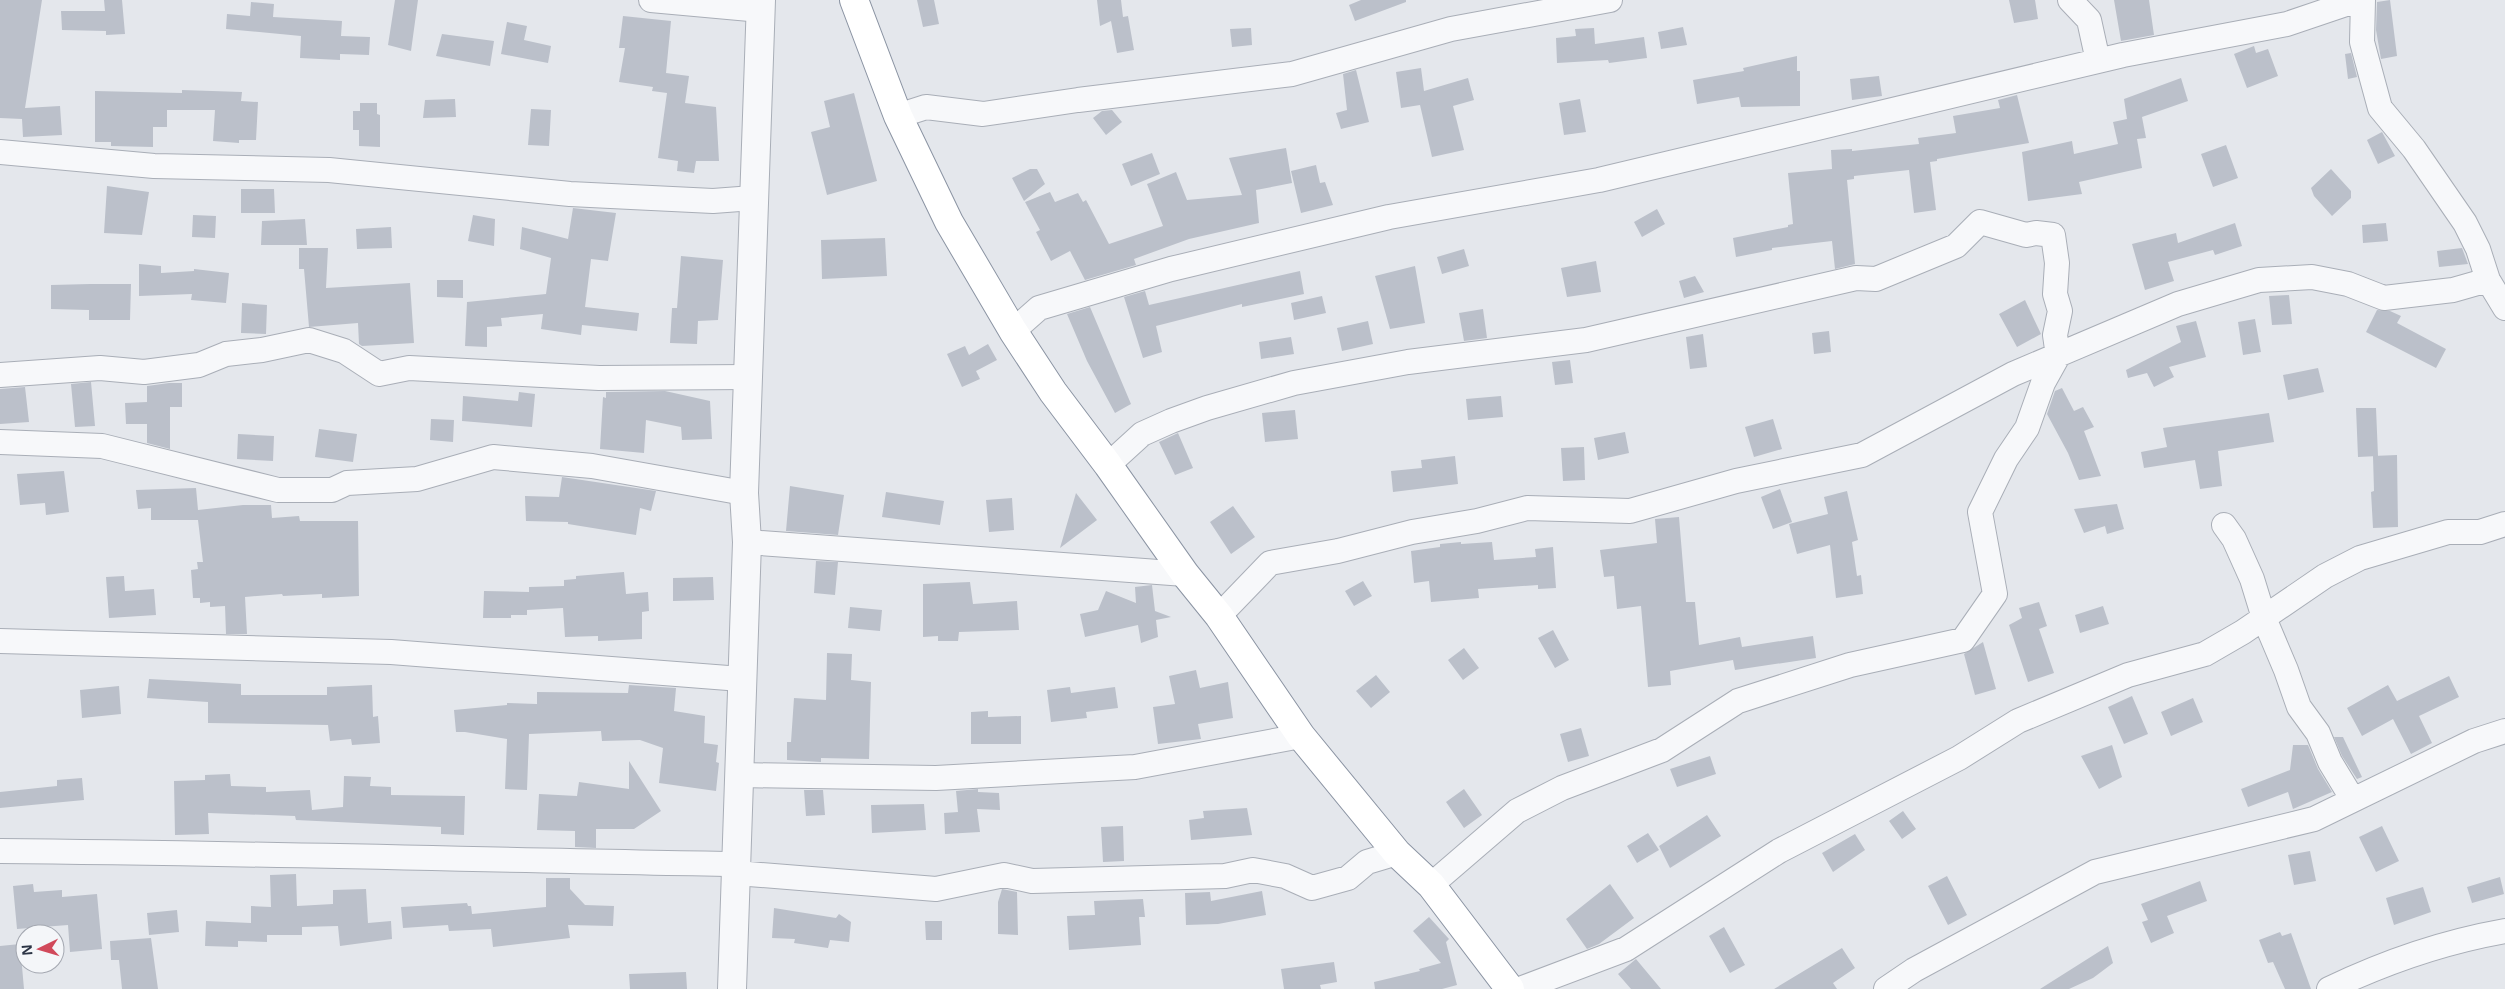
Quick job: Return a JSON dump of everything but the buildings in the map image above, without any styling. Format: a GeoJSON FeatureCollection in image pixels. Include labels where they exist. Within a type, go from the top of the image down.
{"type":"FeatureCollection","features":[{"type":"Feature","properties":{"kind":"highway"},"geometry":{"type":"LineString","coordinates":[[854,0],[898,116],[948,222],[1013,331],[1053,392],[1108,465],[1185,574],[1218,616],[1301,736],[1397,854],[1431,886],[1510,989]]}},
{"type":"Feature","properties":{"kind":"street"},"geometry":{"type":"LineString","coordinates":[[651,0],[761,5],[744,492],[747,542],[732,989]]}},
{"type":"Feature","properties":{"kind":"street"},"geometry":{"type":"LineString","coordinates":[[898,116],[926,107],[983,114],[1154,90],[1292,74],[1451,29],[1610,0]]}},
{"type":"Feature","properties":{"kind":"street"},"geometry":{"type":"LineString","coordinates":[[2070,0],[2089,20],[2098,61]]}},
{"type":"Feature","properties":{"kind":"street"},"geometry":{"type":"LineString","coordinates":[[1013,331],[1039,308],[1171,269],[1389,217],[1599,180],[2098,61],[2287,24],[2358,0]]}},
{"type":"Feature","properties":{"kind":"street"},"geometry":{"type":"LineString","coordinates":[[2363,0],[2362,42],[2380,108],[2414,148],[2465,223],[2478,248],[2488,280],[2505,308]]}},
{"type":"Feature","properties":{"kind":"street"},"geometry":{"type":"LineString","coordinates":[[0,152],[154,166],[329,170],[570,194],[714,201],[753,198]]}},
{"type":"Feature","properties":{"kind":"street"},"geometry":{"type":"LineString","coordinates":[[1108,465],[1142,434],[1198,411],[1257,393],[1408,362],[1586,340],[1856,278],[1876,279],[1956,246],[1980,222],[2026,235],[2036,233],[2053,235],[2057,263],[2055,294],[2060,311],[2055,335],[2058,356],[2043,383],[2027,428],[2006,459],[1980,512],[1995,594],[1963,640],[1850,665],[1738,701],[1662,750],[1562,788],[1517,812],[1431,886]]}},
{"type":"Feature","properties":{"kind":"street"},"geometry":{"type":"LineString","coordinates":[[1218,616],[1270,563],[1338,551],[1412,532],[1477,522],[1527,508],[1630,511],[1736,481],[1862,455],[2013,374],[2178,304],[2259,280],[2312,277],[2348,284],[2384,298],[2452,290],[2488,280]]}},
{"type":"Feature","properties":{"kind":"street"},"geometry":{"type":"LineString","coordinates":[[0,374],[100,368],[144,372],[199,365],[226,354],[262,350],[309,340],[344,351],[379,374],[409,368],[599,378],[749,376]]}},
{"type":"Feature","properties":{"kind":"street"},"geometry":{"type":"LineString","coordinates":[[0,442],[102,446],[278,490],[332,490],[347,483],[417,479],[493,456],[592,466],[744,492]]}},
{"type":"Feature","properties":{"kind":"street"},"geometry":{"type":"LineString","coordinates":[[1520,989],[1626,949],[1779,851],[1959,758],[2018,721],[2128,675],[2205,654],[2264,618],[2325,576],[2360,558],[2448,532],[2480,532],[2505,524]]}},
{"type":"Feature","properties":{"kind":"street"},"geometry":{"type":"LineString","coordinates":[[2224,525],[2234,539],[2252,579],[2264,618],[2299,707],[2318,733],[2330,762],[2353,800]]}},
{"type":"Feature","properties":{"kind":"street"},"geometry":{"type":"LineString","coordinates":[[747,542],[1185,574]]}},
{"type":"Feature","properties":{"kind":"street"},"geometry":{"type":"LineString","coordinates":[[0,642],[390,652],[741,678]]}},
{"type":"Feature","properties":{"kind":"street"},"geometry":{"type":"LineString","coordinates":[[1886,989],[1914,970],[2095,872],[2314,819],[2474,741],[2505,731]]}},
{"type":"Feature","properties":{"kind":"street"},"geometry":{"type":"LineString","coordinates":[[740,775],[936,778],[1134,767],[1301,736]]}},
{"type":"Feature","properties":{"kind":"street"},"geometry":{"type":"LineString","coordinates":[[0,852],[252,853],[736,868],[936,889],[1004,875],[1042,880],[1225,876],[1253,870],[1285,876],[1312,888],[1348,878],[1367,862],[1397,854]]}},
{"type":"Feature","properties":{"kind":"street"},"geometry":{"type":"LineString","coordinates":[[2329,989],[2372,968],[2465,938],[2505,931]]}}]}
